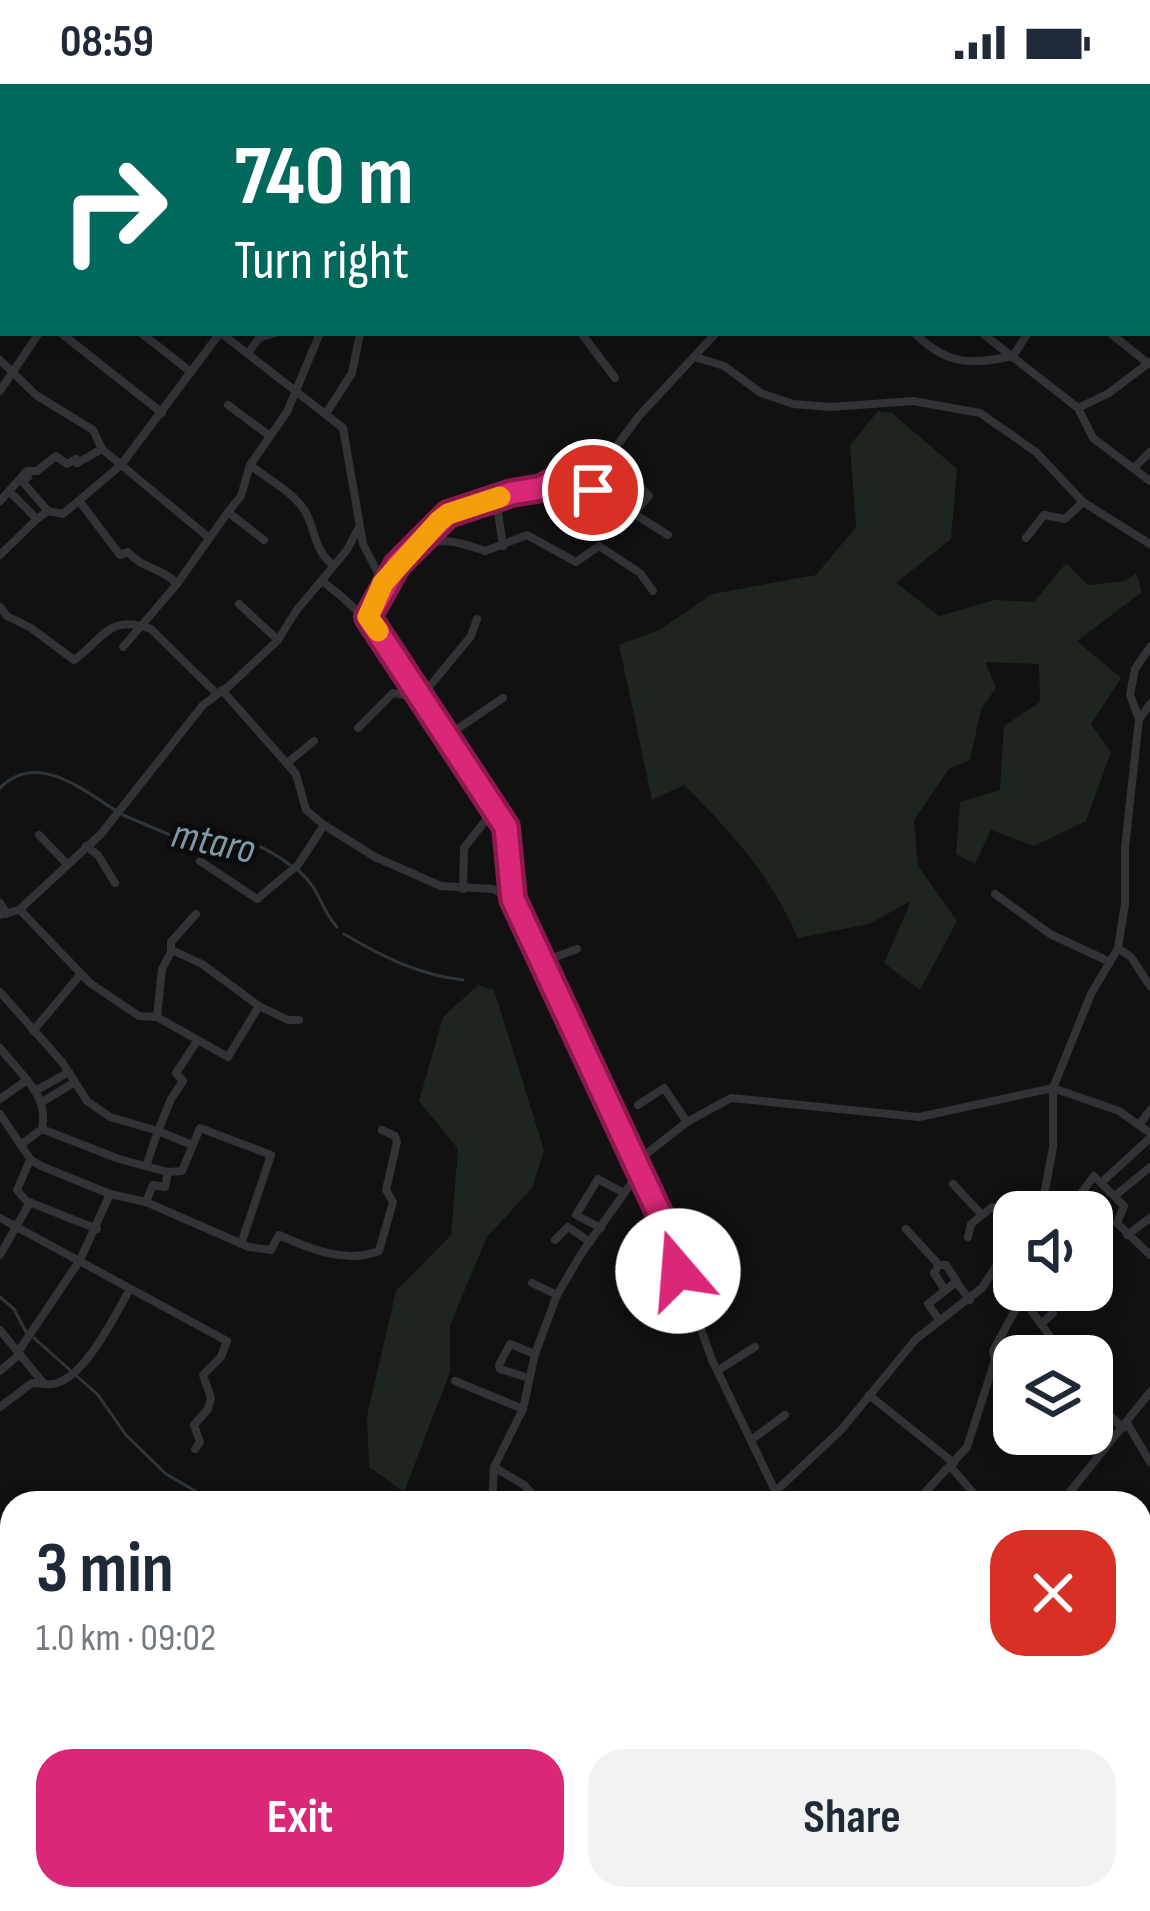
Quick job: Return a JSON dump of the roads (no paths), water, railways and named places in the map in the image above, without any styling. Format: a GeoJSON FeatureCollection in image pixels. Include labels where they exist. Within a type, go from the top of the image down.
{"type":"FeatureCollection","features":[{"type":"Feature","properties":{"kind":"street"},"geometry":{"type":"LineString","coordinates":[[0,391],[37,336]]}},
{"type":"Feature","properties":{"kind":"street"},"geometry":{"type":"LineString","coordinates":[[65,336],[162,413]]}},
{"type":"Feature","properties":{"kind":"street"},"geometry":{"type":"LineString","coordinates":[[145,336],[191,372]]}},
{"type":"Feature","properties":{"kind":"street"},"geometry":{"type":"LineString","coordinates":[[102,449],[77,463],[76,459],[68,464],[56,456],[22,481],[48,511],[58,515],[80,502],[121,465],[219,336]]}},
{"type":"Feature","properties":{"kind":"street"},"geometry":{"type":"LineString","coordinates":[[225,336],[343,428],[359,527],[370,563],[383,583]]}},
{"type":"Feature","properties":{"kind":"street"},"geometry":{"type":"LineString","coordinates":[[248,353],[266,336]]}},
{"type":"Feature","properties":{"kind":"street"},"geometry":{"type":"LineString","coordinates":[[123,646],[177,584],[241,496],[250,465],[287,412],[319,336]]}},
{"type":"Feature","properties":{"kind":"street"},"geometry":{"type":"LineString","coordinates":[[327,412],[352,373],[359,336]]}},
{"type":"Feature","properties":{"kind":"street"},"geometry":{"type":"LineString","coordinates":[[583,336],[614,378]]}},
{"type":"Feature","properties":{"kind":"street"},"geometry":{"type":"LineString","coordinates":[[632,515],[650,496],[610,455],[639,416],[713,336]]}},
{"type":"Feature","properties":{"kind":"street"},"geometry":{"type":"LineString","coordinates":[[917,336],[938,354],[971,362],[1012,356],[1026,336]]}},
{"type":"Feature","properties":{"kind":"street"},"geometry":{"type":"LineString","coordinates":[[986,336],[1078,408],[1093,438],[1150,482]]}},
{"type":"Feature","properties":{"kind":"street"},"geometry":{"type":"LineString","coordinates":[[1078,408],[1109,394],[1150,364],[1114,336]]}},
{"type":"Feature","properties":{"kind":"street"},"geometry":{"type":"LineString","coordinates":[[695,357],[724,366],[761,393],[793,404],[913,400],[980,413],[1036,452],[1083,502],[1150,544]]}},
{"type":"Feature","properties":{"kind":"street"},"geometry":{"type":"LineString","coordinates":[[0,360],[36,395],[93,430],[102,449],[208,537]]}},
{"type":"Feature","properties":{"kind":"street"},"geometry":{"type":"LineString","coordinates":[[229,405],[270,436]]}},
{"type":"Feature","properties":{"kind":"street"},"geometry":{"type":"LineString","coordinates":[[1134,468],[1150,452]]}},
{"type":"Feature","properties":{"kind":"street"},"geometry":{"type":"LineString","coordinates":[[250,465],[295,498],[322,555],[333,565]]}},
{"type":"Feature","properties":{"kind":"street"},"geometry":{"type":"LineString","coordinates":[[0,501],[27,471],[37,471]]}},
{"type":"Feature","properties":{"kind":"street"},"geometry":{"type":"LineString","coordinates":[[368,617],[383,583],[448,514],[542,488],[568,475],[668,535]]}},
{"type":"Feature","properties":{"kind":"street"},"geometry":{"type":"LineString","coordinates":[[9,490],[37,520]]}},
{"type":"Feature","properties":{"kind":"street"},"geometry":{"type":"LineString","coordinates":[[496,499],[503,546]]}},
{"type":"Feature","properties":{"kind":"street"},"geometry":{"type":"LineString","coordinates":[[80,502],[120,555],[128,552],[138,564],[168,574],[177,584]]}},
{"type":"Feature","properties":{"kind":"street"},"geometry":{"type":"LineString","coordinates":[[1026,538],[1044,515],[1065,519],[1083,502]]}},
{"type":"Feature","properties":{"kind":"street"},"geometry":{"type":"LineString","coordinates":[[0,555],[48,511]]}},
{"type":"Feature","properties":{"kind":"street"},"geometry":{"type":"LineString","coordinates":[[228,512],[264,540]]}},
{"type":"Feature","properties":{"kind":"street"},"geometry":{"type":"LineString","coordinates":[[0,903],[3,915],[19,910],[86,846],[219,692],[278,640],[347,550],[359,527]]}},
{"type":"Feature","properties":{"kind":"street"},"geometry":{"type":"LineString","coordinates":[[421,545],[457,540],[481,551],[526,535],[576,562],[599,546],[640,573],[653,591]]}},
{"type":"Feature","properties":{"kind":"street"},"geometry":{"type":"LineString","coordinates":[[347,550],[370,563]]}},
{"type":"Feature","properties":{"kind":"street"},"geometry":{"type":"LineString","coordinates":[[322,581],[368,617],[506,827],[513,899],[638,1167],[717,1371],[776,1491],[829,1442],[916,1339],[970,1300],[993,1268]]}},
{"type":"Feature","properties":{"kind":"street"},"geometry":{"type":"LineString","coordinates":[[239,604],[278,640]]}},
{"type":"Feature","properties":{"kind":"street"},"geometry":{"type":"LineString","coordinates":[[0,607],[74,660],[114,625],[139,625],[164,638],[287,763],[296,774],[306,810],[324,825],[375,857],[441,886],[493,889],[513,899]]}},
{"type":"Feature","properties":{"kind":"street"},"geometry":{"type":"LineString","coordinates":[[420,698],[472,636],[477,619]]}},
{"type":"Feature","properties":{"kind":"street"},"geometry":{"type":"LineString","coordinates":[[1045,1191],[1053,1147],[1053,1088],[1118,948],[1139,719],[1130,695],[1135,669],[1150,647]]}},
{"type":"Feature","properties":{"kind":"street"},"geometry":{"type":"LineString","coordinates":[[358,728],[393,693],[420,698]]}},
{"type":"Feature","properties":{"kind":"street"},"geometry":{"type":"LineString","coordinates":[[447,736],[503,698]]}},
{"type":"Feature","properties":{"kind":"street"},"geometry":{"type":"LineString","coordinates":[[1139,719],[1150,704]]}},
{"type":"Feature","properties":{"kind":"street"},"geometry":{"type":"LineString","coordinates":[[287,763],[314,741]]}},
{"type":"Feature","properties":{"kind":"street"},"geometry":{"type":"LineString","coordinates":[[463,889],[464,848],[496,807]]}},
{"type":"Feature","properties":{"kind":"street"},"geometry":{"type":"LineString","coordinates":[[200,862],[254,899],[293,867],[324,825]]}},
{"type":"Feature","properties":{"kind":"street"},"geometry":{"type":"LineString","coordinates":[[39,835],[67,864]]}},
{"type":"Feature","properties":{"kind":"street"},"geometry":{"type":"LineString","coordinates":[[86,846],[98,855],[116,883]]}},
{"type":"Feature","properties":{"kind":"street"},"geometry":{"type":"LineString","coordinates":[[995,894],[1050,934],[1108,961]]}},
{"type":"Feature","properties":{"kind":"street"},"geometry":{"type":"LineString","coordinates":[[19,910],[80,975],[140,1016],[157,1017],[228,1057],[259,1006]]}},
{"type":"Feature","properties":{"kind":"street"},"geometry":{"type":"LineString","coordinates":[[157,1017],[162,969],[171,942],[196,914]]}},
{"type":"Feature","properties":{"kind":"street"},"geometry":{"type":"LineString","coordinates":[[1118,948],[1131,957],[1150,986]]}},
{"type":"Feature","properties":{"kind":"street"},"geometry":{"type":"LineString","coordinates":[[542,962],[577,949]]}},
{"type":"Feature","properties":{"kind":"street"},"geometry":{"type":"LineString","coordinates":[[171,950],[202,964],[259,1006],[298,1020]]}},
{"type":"Feature","properties":{"kind":"street"},"geometry":{"type":"LineString","coordinates":[[33,1031],[80,975]]}},
{"type":"Feature","properties":{"kind":"street"},"geometry":{"type":"LineString","coordinates":[[0,992],[88,1101],[110,1117],[192,1145]]}},
{"type":"Feature","properties":{"kind":"street"},"geometry":{"type":"LineString","coordinates":[[146,1166],[171,1099],[183,1081],[176,1073],[197,1041]]}},
{"type":"Feature","properties":{"kind":"street"},"geometry":{"type":"LineString","coordinates":[[0,1048],[43,1102],[42,1129]]}},
{"type":"Feature","properties":{"kind":"street"},"geometry":{"type":"LineString","coordinates":[[35,1090],[69,1072]]}},
{"type":"Feature","properties":{"kind":"street"},"geometry":{"type":"LineString","coordinates":[[0,1099],[27,1080]]}},
{"type":"Feature","properties":{"kind":"street"},"geometry":{"type":"LineString","coordinates":[[43,1102],[75,1082]]}},
{"type":"Feature","properties":{"kind":"street"},"geometry":{"type":"LineString","coordinates":[[638,1105],[664,1088],[687,1122]]}},
{"type":"Feature","properties":{"kind":"street"},"geometry":{"type":"LineString","coordinates":[[493,1491],[494,1467],[523,1409],[535,1354],[557,1295],[638,1167],[687,1122],[731,1098],[919,1117],[1053,1088],[1119,1111],[1150,1136],[1102,1182]]}},
{"type":"Feature","properties":{"kind":"street"},"geometry":{"type":"LineString","coordinates":[[1139,1125],[1150,1110]]}},
{"type":"Feature","properties":{"kind":"street"},"geometry":{"type":"LineString","coordinates":[[0,1114],[31,1160],[110,1194],[146,1202],[241,1244],[271,1250],[279,1235],[322,1254],[362,1256],[379,1250],[393,1202],[386,1190],[398,1142],[382,1130]]}},
{"type":"Feature","properties":{"kind":"street"},"geometry":{"type":"LineString","coordinates":[[42,1129],[168,1172],[180,1173],[198,1129],[203,1128],[271,1155],[241,1244]]}},
{"type":"Feature","properties":{"kind":"street"},"geometry":{"type":"LineString","coordinates":[[22,1144],[42,1129]]}},
{"type":"Feature","properties":{"kind":"street"},"geometry":{"type":"LineString","coordinates":[[31,1160],[17,1190],[29,1202],[97,1229]]}},
{"type":"Feature","properties":{"kind":"street"},"geometry":{"type":"LineString","coordinates":[[1115,1195],[1150,1167]]}},
{"type":"Feature","properties":{"kind":"street"},"geometry":{"type":"LineString","coordinates":[[146,1202],[153,1185],[165,1187],[168,1172]]}},
{"type":"Feature","properties":{"kind":"street"},"geometry":{"type":"LineString","coordinates":[[1082,1191],[1092,1177],[1102,1182],[1125,1209],[1116,1222],[1150,1255]]}},
{"type":"Feature","properties":{"kind":"street"},"geometry":{"type":"LineString","coordinates":[[555,1240],[599,1178],[624,1193]]}},
{"type":"Feature","properties":{"kind":"street"},"geometry":{"type":"LineString","coordinates":[[953,1184],[982,1215]]}},
{"type":"Feature","properties":{"kind":"street"},"geometry":{"type":"LineString","coordinates":[[0,1371],[19,1353],[80,1260],[110,1194]]}},
{"type":"Feature","properties":{"kind":"street"},"geometry":{"type":"LineString","coordinates":[[0,1256],[29,1202]]}},
{"type":"Feature","properties":{"kind":"street"},"geometry":{"type":"LineString","coordinates":[[968,1237],[969,1227],[993,1208]]}},
{"type":"Feature","properties":{"kind":"street"},"geometry":{"type":"LineString","coordinates":[[577,1215],[601,1228]]}},
{"type":"Feature","properties":{"kind":"street"},"geometry":{"type":"LineString","coordinates":[[0,1218],[227,1341],[203,1375],[211,1398],[194,1425],[200,1442],[195,1449]]}},
{"type":"Feature","properties":{"kind":"street"},"geometry":{"type":"LineString","coordinates":[[1127,1235],[1150,1218]]}},
{"type":"Feature","properties":{"kind":"street"},"geometry":{"type":"LineString","coordinates":[[568,1227],[590,1242]]}},
{"type":"Feature","properties":{"kind":"street"},"geometry":{"type":"LineString","coordinates":[[906,1229],[939,1265],[946,1265],[970,1300]]}},
{"type":"Feature","properties":{"kind":"street"},"geometry":{"type":"LineString","coordinates":[[939,1265],[934,1273],[946,1290]]}},
{"type":"Feature","properties":{"kind":"street"},"geometry":{"type":"LineString","coordinates":[[940,1321],[928,1304],[957,1282]]}},
{"type":"Feature","properties":{"kind":"street"},"geometry":{"type":"LineString","coordinates":[[532,1283],[557,1295]]}},
{"type":"Feature","properties":{"kind":"street"},"geometry":{"type":"LineString","coordinates":[[0,1407],[32,1383],[53,1386],[64,1377],[75,1376],[130,1289]]}},
{"type":"Feature","properties":{"kind":"street"},"geometry":{"type":"LineString","coordinates":[[656,1321],[691,1308]]}},
{"type":"Feature","properties":{"kind":"street"},"geometry":{"type":"LineString","coordinates":[[1031,1311],[1049,1335]]}},
{"type":"Feature","properties":{"kind":"street"},"geometry":{"type":"LineString","coordinates":[[1041,1324],[1052,1311]]}},
{"type":"Feature","properties":{"kind":"street"},"geometry":{"type":"LineString","coordinates":[[0,1330],[44,1384]]}},
{"type":"Feature","properties":{"kind":"street"},"geometry":{"type":"LineString","coordinates":[[530,1378],[499,1365],[509,1344],[535,1354]]}},
{"type":"Feature","properties":{"kind":"street"},"geometry":{"type":"LineString","coordinates":[[717,1371],[755,1347]]}},
{"type":"Feature","properties":{"kind":"street"},"geometry":{"type":"LineString","coordinates":[[926,1491],[967,1447],[993,1363]]}},
{"type":"Feature","properties":{"kind":"street"},"geometry":{"type":"LineString","coordinates":[[455,1381],[523,1409]]}},
{"type":"Feature","properties":{"kind":"street"},"geometry":{"type":"LineString","coordinates":[[1071,1491],[1150,1392]]}},
{"type":"Feature","properties":{"kind":"street"},"geometry":{"type":"LineString","coordinates":[[869,1394],[952,1464],[973,1491]]}},
{"type":"Feature","properties":{"kind":"street"},"geometry":{"type":"LineString","coordinates":[[751,1440],[785,1415]]}},
{"type":"Feature","properties":{"kind":"street"},"geometry":{"type":"LineString","coordinates":[[1113,1416],[1125,1425],[1150,1462]]}},
{"type":"Feature","properties":{"kind":"street"},"geometry":{"type":"LineString","coordinates":[[494,1467],[530,1491]]}},
{"type":"Feature","properties":{"kind":"waterway","name":"mtaro"},"geometry":{"type":"LineString","coordinates":[[0,788],[14,777],[44,773],[74,784],[115,810]]}},
{"type":"Feature","properties":{"kind":"waterway","name":"mtaro"},"geometry":{"type":"LineString","coordinates":[[123,815],[189,843],[215,837],[242,840],[290,865]]}},
{"type":"Feature","properties":{"kind":"waterway","name":"mtaro"},"geometry":{"type":"LineString","coordinates":[[298,870],[337,927]]}},
{"type":"Feature","properties":{"kind":"waterway","name":"mtaro"},"geometry":{"type":"LineString","coordinates":[[344,934],[401,963],[463,980]]}},
{"type":"Feature","properties":{"kind":"waterway"},"geometry":{"type":"LineString","coordinates":[[0,1297],[14,1309],[26,1332]]}},
{"type":"Feature","properties":{"kind":"waterway"},"geometry":{"type":"LineString","coordinates":[[34,1338],[98,1395],[126,1435],[166,1474],[195,1491]]}}]}
